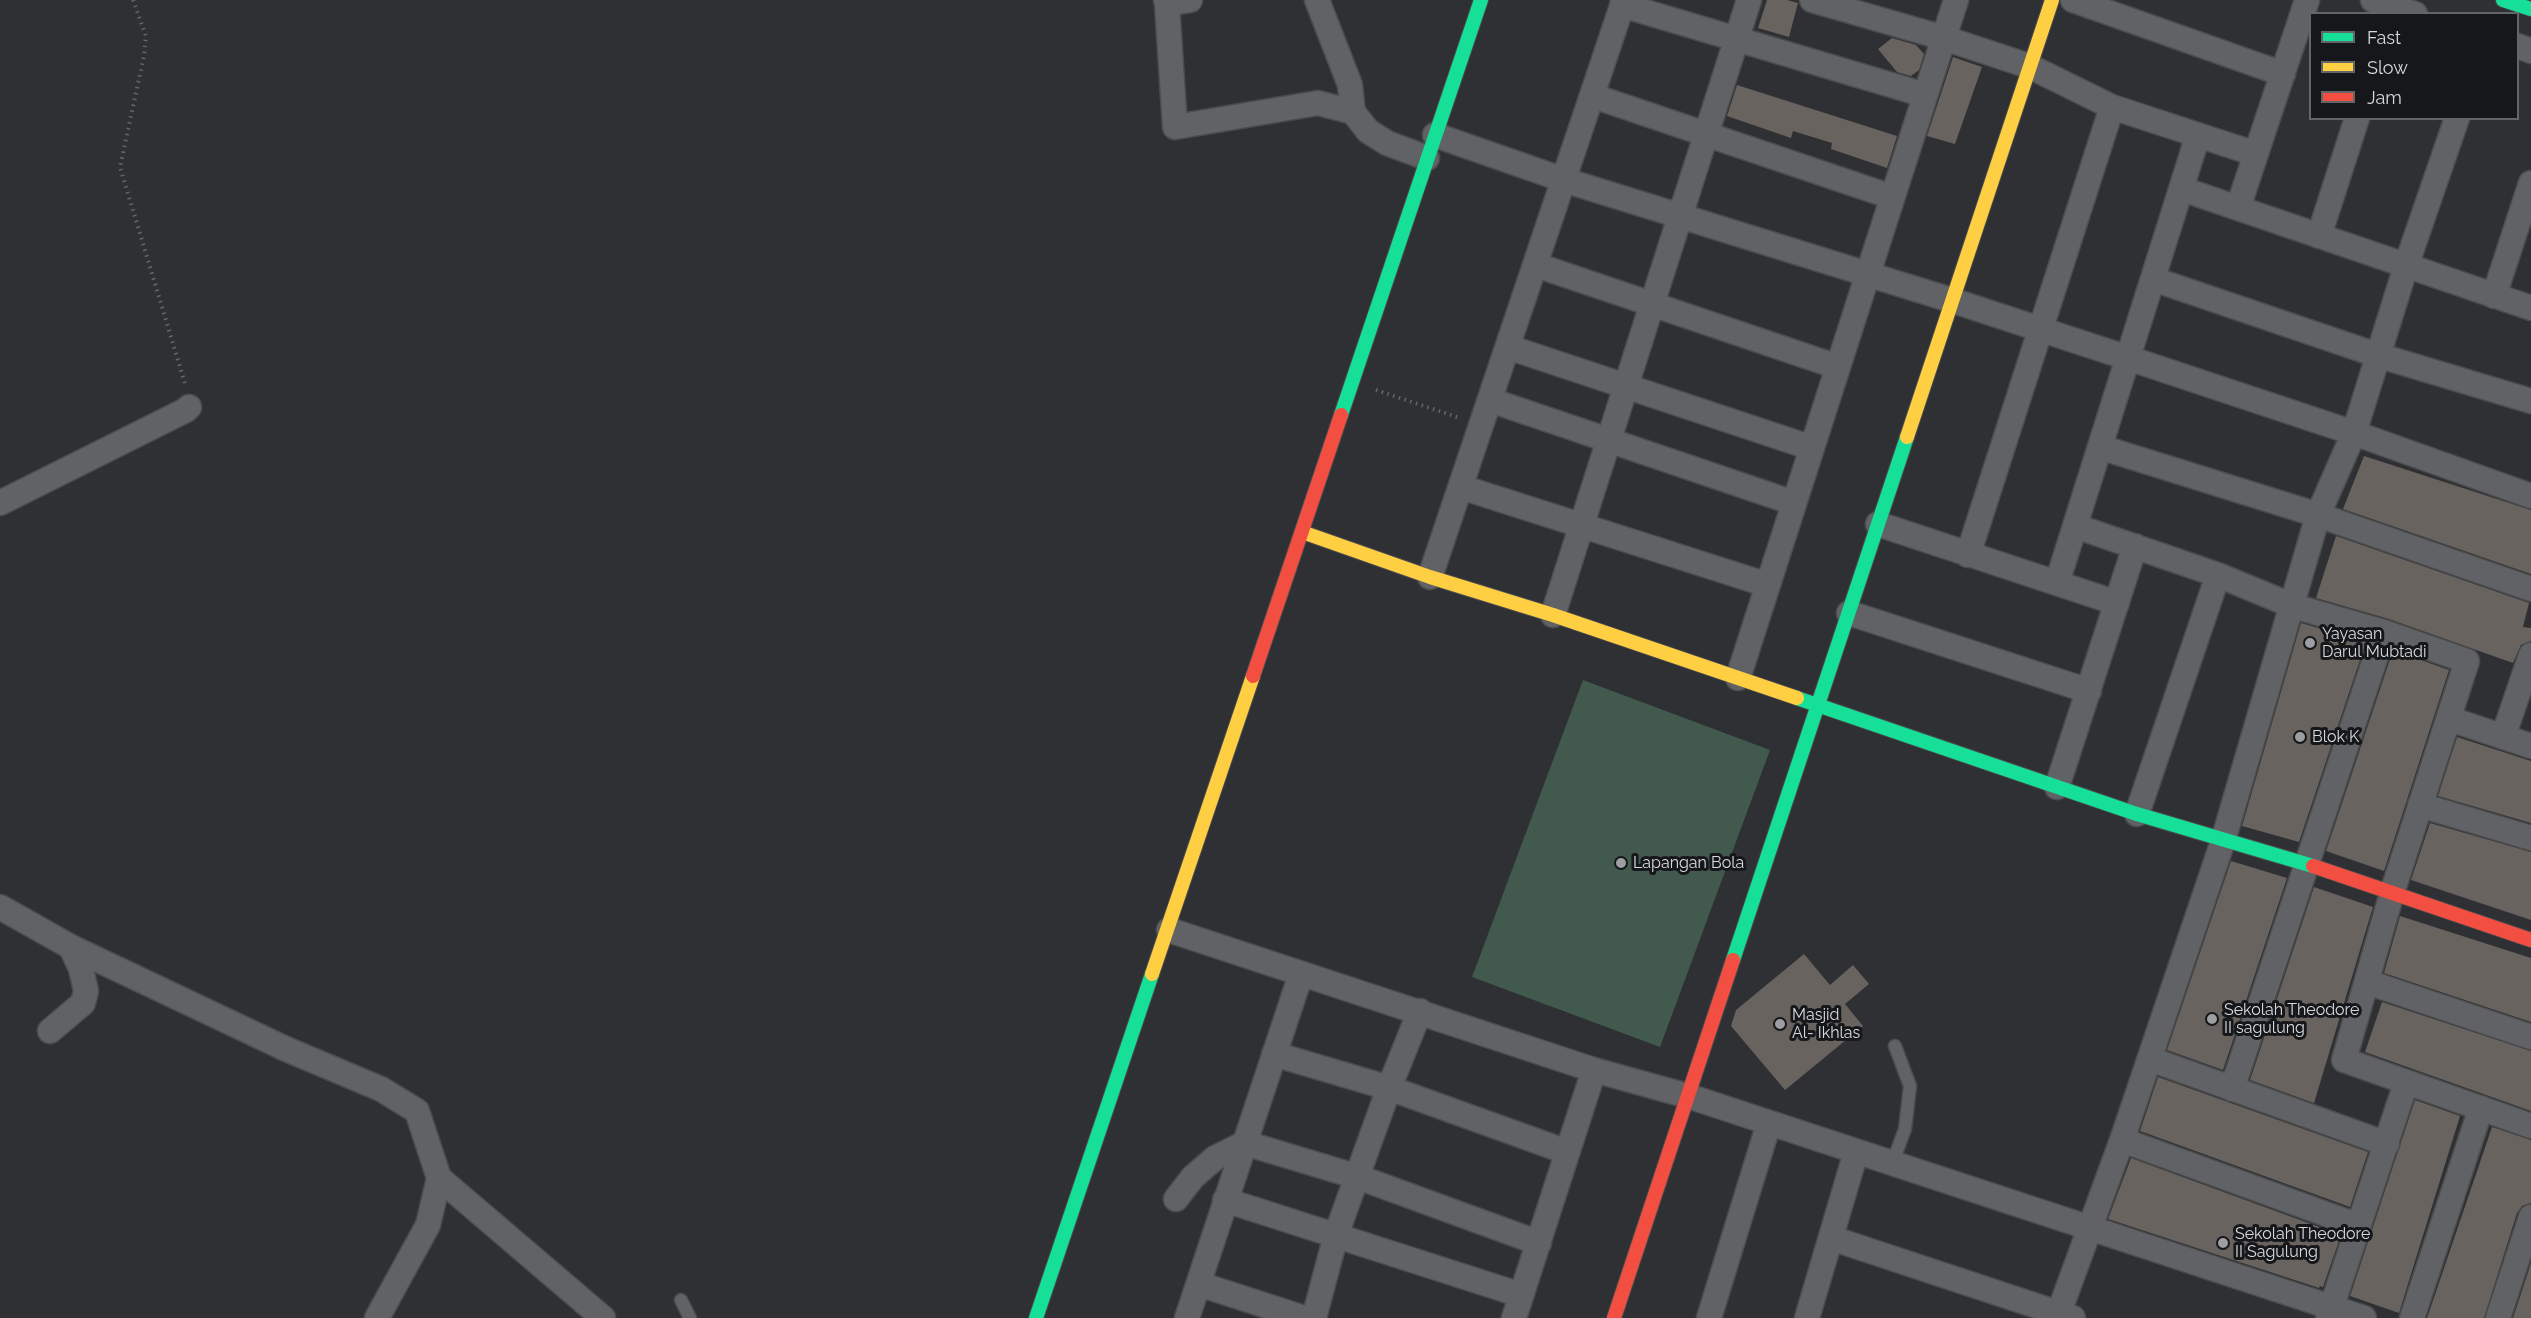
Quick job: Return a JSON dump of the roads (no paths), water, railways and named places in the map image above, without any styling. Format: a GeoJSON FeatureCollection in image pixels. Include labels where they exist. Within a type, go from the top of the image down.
{"type":"FeatureCollection","features":[{"type":"Feature","properties":{"kind":"street"},"geometry":{"type":"LineString","coordinates":[[1317,0],[1350,86],[1353,112],[1368,131],[1387,143],[1427,158]]}},
{"type":"Feature","properties":{"kind":"street"},"geometry":{"type":"LineString","coordinates":[[1036,1318],[1169,930],[1481,0]]}},
{"type":"Feature","properties":{"kind":"street"},"geometry":{"type":"LineString","coordinates":[[1553,615],[1749,0]]}},
{"type":"Feature","properties":{"kind":"street"},"geometry":{"type":"LineString","coordinates":[[1812,0],[1944,38],[2029,66],[2112,107],[2256,154]]}},
{"type":"Feature","properties":{"kind":"street"},"geometry":{"type":"LineString","coordinates":[[1738,678],[1956,0]]}},
{"type":"Feature","properties":{"kind":"street"},"geometry":{"type":"LineString","coordinates":[[1614,1318],[2052,0]]}},
{"type":"Feature","properties":{"kind":"street"},"geometry":{"type":"LineString","coordinates":[[2073,0],[2283,74]]}},
{"type":"Feature","properties":{"kind":"street"},"geometry":{"type":"LineString","coordinates":[[2238,208],[2307,0]]}},
{"type":"Feature","properties":{"kind":"street"},"geometry":{"type":"LineString","coordinates":[[2502,0],[2531,9]]}},
{"type":"Feature","properties":{"kind":"street"},"geometry":{"type":"LineString","coordinates":[[1175,1],[1175,127],[1317,103],[1353,112]]}},
{"type":"Feature","properties":{"kind":"street"},"geometry":{"type":"LineString","coordinates":[[1430,577],[1623,2],[1925,95]]}},
{"type":"Feature","properties":{"kind":"street"},"geometry":{"type":"LineString","coordinates":[[1593,96],[1892,197]]}},
{"type":"Feature","properties":{"kind":"street"},"geometry":{"type":"LineString","coordinates":[[1968,555],[2112,107]]}},
{"type":"Feature","properties":{"kind":"street"},"geometry":{"type":"LineString","coordinates":[[2319,236],[2356,120]]}},
{"type":"Feature","properties":{"kind":"street"},"geometry":{"type":"LineString","coordinates":[[1831,1238],[2063,1316],[2090,1229],[2223,841],[2318,515],[2354,433],[2406,266],[2456,120]]}},
{"type":"Feature","properties":{"kind":"street"},"geometry":{"type":"LineString","coordinates":[[1434,135],[1564,180],[1951,300],[2128,358],[2354,433],[2531,496]]}},
{"type":"Feature","properties":{"kind":"street"},"geometry":{"type":"LineString","coordinates":[[2057,584],[2198,135]]}},
{"type":"Feature","properties":{"kind":"street"},"geometry":{"type":"LineString","coordinates":[[2494,296],[2531,183]]}},
{"type":"Feature","properties":{"kind":"street"},"geometry":{"type":"LineString","coordinates":[[2182,189],[2531,308]]}},
{"type":"Feature","properties":{"kind":"street"},"geometry":{"type":"LineString","coordinates":[[1536,265],[1838,367]]}},
{"type":"Feature","properties":{"kind":"street"},"geometry":{"type":"LineString","coordinates":[[2153,279],[2377,355],[2531,401]]}},
{"type":"Feature","properties":{"kind":"street"},"geometry":{"type":"LineString","coordinates":[[1508,347],[1812,448]]}},
{"type":"Feature","properties":{"kind":"street"},"geometry":{"type":"LineString","coordinates":[[1490,400],[1794,503]]}},
{"type":"Feature","properties":{"kind":"street"},"geometry":{"type":"LineString","coordinates":[[0,503],[186,410],[189,406]]}},
{"type":"Feature","properties":{"kind":"street"},"geometry":{"type":"LineString","coordinates":[[2100,447],[2318,515],[2531,589]]}},
{"type":"Feature","properties":{"kind":"street"},"geometry":{"type":"LineString","coordinates":[[1461,487],[1768,585]]}},
{"type":"Feature","properties":{"kind":"street"},"geometry":{"type":"LineString","coordinates":[[1878,524],[2117,603]]}},
{"type":"Feature","properties":{"kind":"street"},"geometry":{"type":"LineString","coordinates":[[2075,526],[2218,575],[2293,606],[2384,632],[2468,661],[2392,893],[2344,1060],[2531,1126]]}},
{"type":"Feature","properties":{"kind":"street"},"geometry":{"type":"LineString","coordinates":[[1302,532],[2137,814],[2306,864],[2531,940]]}},
{"type":"Feature","properties":{"kind":"street"},"geometry":{"type":"LineString","coordinates":[[2057,787],[2135,546]]}},
{"type":"Feature","properties":{"kind":"street"},"geometry":{"type":"LineString","coordinates":[[2137,814],[2218,575]]}},
{"type":"Feature","properties":{"kind":"street"},"geometry":{"type":"LineString","coordinates":[[1849,613],[2088,691]]}},
{"type":"Feature","properties":{"kind":"street"},"geometry":{"type":"LineString","coordinates":[[2232,1089],[2384,632]]}},
{"type":"Feature","properties":{"kind":"street"},"geometry":{"type":"LineString","coordinates":[[2503,737],[2531,655]]}},
{"type":"Feature","properties":{"kind":"street"},"geometry":{"type":"LineString","coordinates":[[2450,719],[2531,746]]}},
{"type":"Feature","properties":{"kind":"street"},"geometry":{"type":"LineString","coordinates":[[2420,804],[2531,838]]}},
{"type":"Feature","properties":{"kind":"street"},"geometry":{"type":"LineString","coordinates":[[0,907],[71,947],[286,1049],[381,1089],[417,1111],[439,1178],[428,1226],[377,1318]]}},
{"type":"Feature","properties":{"kind":"street"},"geometry":{"type":"LineString","coordinates":[[1169,930],[1594,1070],[1688,1096],[2090,1229],[2330,1313],[2364,1318]]}},
{"type":"Feature","properties":{"kind":"street"},"geometry":{"type":"LineString","coordinates":[[51,1031],[83,1003],[86,992],[81,969],[71,947]]}},
{"type":"Feature","properties":{"kind":"street"},"geometry":{"type":"LineString","coordinates":[[1187,1318],[1301,974]]}},
{"type":"Feature","properties":{"kind":"street"},"geometry":{"type":"LineString","coordinates":[[2367,982],[2531,1037]]}},
{"type":"Feature","properties":{"kind":"street"},"geometry":{"type":"LineString","coordinates":[[1314,1318],[1336,1235],[1389,1088],[1420,1011]]}},
{"type":"Feature","properties":{"kind":"street"},"geometry":{"type":"LineString","coordinates":[[1274,1054],[1389,1088],[1567,1152]]}},
{"type":"Feature","properties":{"kind":"street"},"geometry":{"type":"LineString","coordinates":[[2150,1059],[2387,1144]]}},
{"type":"Feature","properties":{"kind":"street"},"geometry":{"type":"LineString","coordinates":[[1514,1318],[1594,1070]]}},
{"type":"Feature","properties":{"kind":"street"},"geometry":{"type":"LineString","coordinates":[[2330,1313],[2406,1083]]}},
{"type":"Feature","properties":{"kind":"street"},"geometry":{"type":"LineString","coordinates":[[2412,1318],[2481,1108]]}},
{"type":"Feature","properties":{"kind":"street"},"geometry":{"type":"LineString","coordinates":[[1709,1318],[1769,1123]]}},
{"type":"Feature","properties":{"kind":"street"},"geometry":{"type":"LineString","coordinates":[[2122,1140],[2359,1226]]}},
{"type":"Feature","properties":{"kind":"street"},"geometry":{"type":"LineString","coordinates":[[1176,1199],[1193,1177],[1215,1158],[1245,1143],[1358,1177],[1539,1243]]}},
{"type":"Feature","properties":{"kind":"street"},"geometry":{"type":"LineString","coordinates":[[1807,1318],[1856,1152]]}},
{"type":"Feature","properties":{"kind":"street"},"geometry":{"type":"LineString","coordinates":[[439,1178],[603,1318]]}},
{"type":"Feature","properties":{"kind":"street"},"geometry":{"type":"LineString","coordinates":[[1225,1200],[1521,1295]]}},
{"type":"Feature","properties":{"kind":"street"},"geometry":{"type":"LineString","coordinates":[[2498,1318],[2531,1217]]}},
{"type":"Feature","properties":{"kind":"street"},"geometry":{"type":"LineString","coordinates":[[1199,1284],[1304,1318]]}},
{"type":"Feature","properties":{"kind":"lane"},"geometry":{"type":"LineString","coordinates":[[1892,1164],[1905,1129],[1910,1086],[1895,1046]]}},
{"type":"Feature","properties":{"kind":"lane"},"geometry":{"type":"LineString","coordinates":[[681,1300],[690,1318]]}},
{"type":"Feature","properties":{"kind":"place","name":"Yayasan Darul Mubtadi"},"geometry":{"type":"Point","coordinates":[2310,643]}},
{"type":"Feature","properties":{"kind":"place","name":"Blok K"},"geometry":{"type":"Point","coordinates":[2300,737]}},
{"type":"Feature","properties":{"kind":"place","name":"Lapangan Bola"},"geometry":{"type":"Point","coordinates":[1621,863]}},
{"type":"Feature","properties":{"kind":"place","name":"Sekolah Theodore II sagulung"},"geometry":{"type":"Point","coordinates":[2212,1019]}},
{"type":"Feature","properties":{"kind":"place","name":"Masjid Al- Ikhlas"},"geometry":{"type":"Point","coordinates":[1780,1024]}},
{"type":"Feature","properties":{"kind":"place","name":"Sekolah Theodore II Sagulung"},"geometry":{"type":"Point","coordinates":[2223,1243]}}]}
